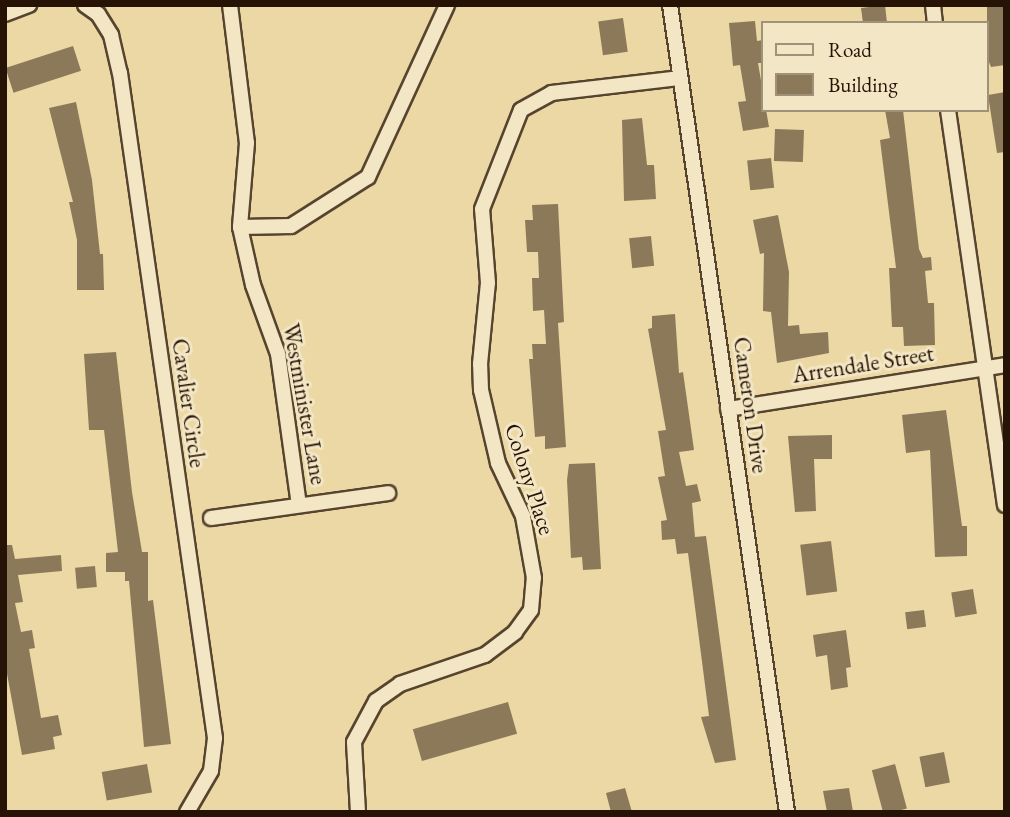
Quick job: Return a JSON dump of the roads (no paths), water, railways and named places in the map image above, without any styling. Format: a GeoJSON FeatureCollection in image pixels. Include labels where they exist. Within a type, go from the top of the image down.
{"type":"FeatureCollection","features":[{"type":"Feature","properties":{"kind":"street"},"geometry":{"type":"LineString","coordinates":[[5,14],[29,5]]}},
{"type":"Feature","properties":{"kind":"street","name":"Cavalier Circle"},"geometry":{"type":"LineString","coordinates":[[85,5],[98,14],[111,35],[120,73],[215,738],[211,771],[187,812]]}},
{"type":"Feature","properties":{"kind":"street","name":"Westminister Lane"},"geometry":{"type":"LineString","coordinates":[[230,5],[247,143],[240,227],[253,285],[274,332],[299,505]]}},
{"type":"Feature","properties":{"kind":"street"},"geometry":{"type":"LineString","coordinates":[[240,227],[291,226],[368,177],[378,163],[447,5]]}},
{"type":"Feature","properties":{"kind":"street","name":"Cameron Drive"},"geometry":{"type":"LineString","coordinates":[[670,5],[787,812]]}},
{"type":"Feature","properties":{"kind":"street","name":"Colony Place"},"geometry":{"type":"LineString","coordinates":[[358,812],[354,741],[376,701],[400,684],[485,655],[514,632],[531,610],[534,578],[523,516],[494,450],[480,364],[488,283],[482,209],[521,110],[552,93],[680,78]]}},
{"type":"Feature","properties":{"kind":"street"},"geometry":{"type":"LineString","coordinates":[[948,112],[1005,505]]}},
{"type":"Feature","properties":{"kind":"street","name":"Arrendale Street"},"geometry":{"type":"LineString","coordinates":[[728,408],[1005,365]]}},
{"type":"Feature","properties":{"kind":"street","name":"Westminister Lane"},"geometry":{"type":"LineString","coordinates":[[211,518],[388,493]]}}]}
